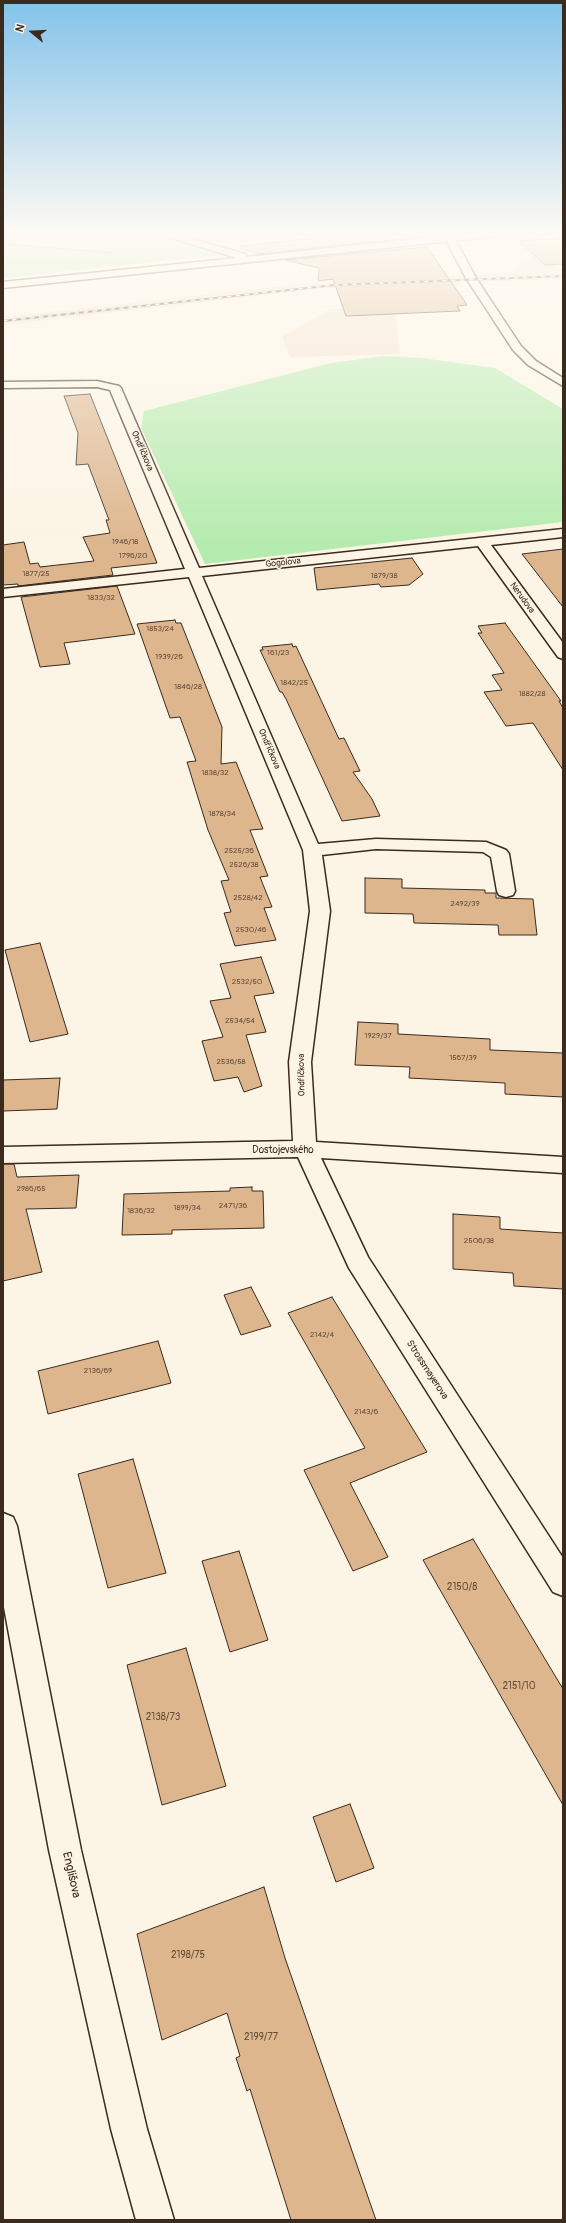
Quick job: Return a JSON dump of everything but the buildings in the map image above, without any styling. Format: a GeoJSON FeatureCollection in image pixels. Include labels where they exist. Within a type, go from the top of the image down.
{"type":"FeatureCollection","features":[{"type":"Feature","properties":{"kind":"street"},"geometry":{"type":"LineString","coordinates":[[510,337],[517,348],[532,364],[563,383]]}},
{"type":"Feature","properties":{"kind":"street","name":"Ondříčkova"},"geometry":{"type":"LineString","coordinates":[[3,385],[97,384],[115,388],[312,850],[320,911],[300,1062],[305,1149]]}},
{"type":"Feature","properties":{"kind":"street","name":"Gogolova"},"geometry":{"type":"LineString","coordinates":[[3,593],[563,533]]}},
{"type":"Feature","properties":{"kind":"street","name":"Nerudova"},"geometry":{"type":"LineString","coordinates":[[481,542],[563,654]]}},
{"type":"Feature","properties":{"kind":"street"},"geometry":{"type":"LineString","coordinates":[[312,850],[376,844],[486,847],[500,854],[506,892]]}},
{"type":"Feature","properties":{"kind":"street","name":"Dostojevského"},"geometry":{"type":"LineString","coordinates":[[3,1155],[305,1149],[563,1165]]}},
{"type":"Feature","properties":{"kind":"street","name":"Strossmayerova"},"geometry":{"type":"LineString","coordinates":[[305,1149],[358,1261],[563,1583]]}},
{"type":"Feature","properties":{"kind":"street","name":"Englišova"},"geometry":{"type":"LineString","coordinates":[[3,1526],[65,1850],[129,2129],[155,2220]]}},
{"type":"Feature","properties":{"kind":"shaded area"},"geometry":{"type":"Polygon","coordinates":[[[282,337],[398,337],[400,354],[290,357],[282,337]]]}},
{"type":"Feature","properties":{"kind":"green space"},"geometry":{"type":"Polygon","coordinates":[[[383,356],[422,358],[495,368],[563,409],[563,522],[205,564],[141,428],[144,411],[331,363],[383,356]]]}}]}
